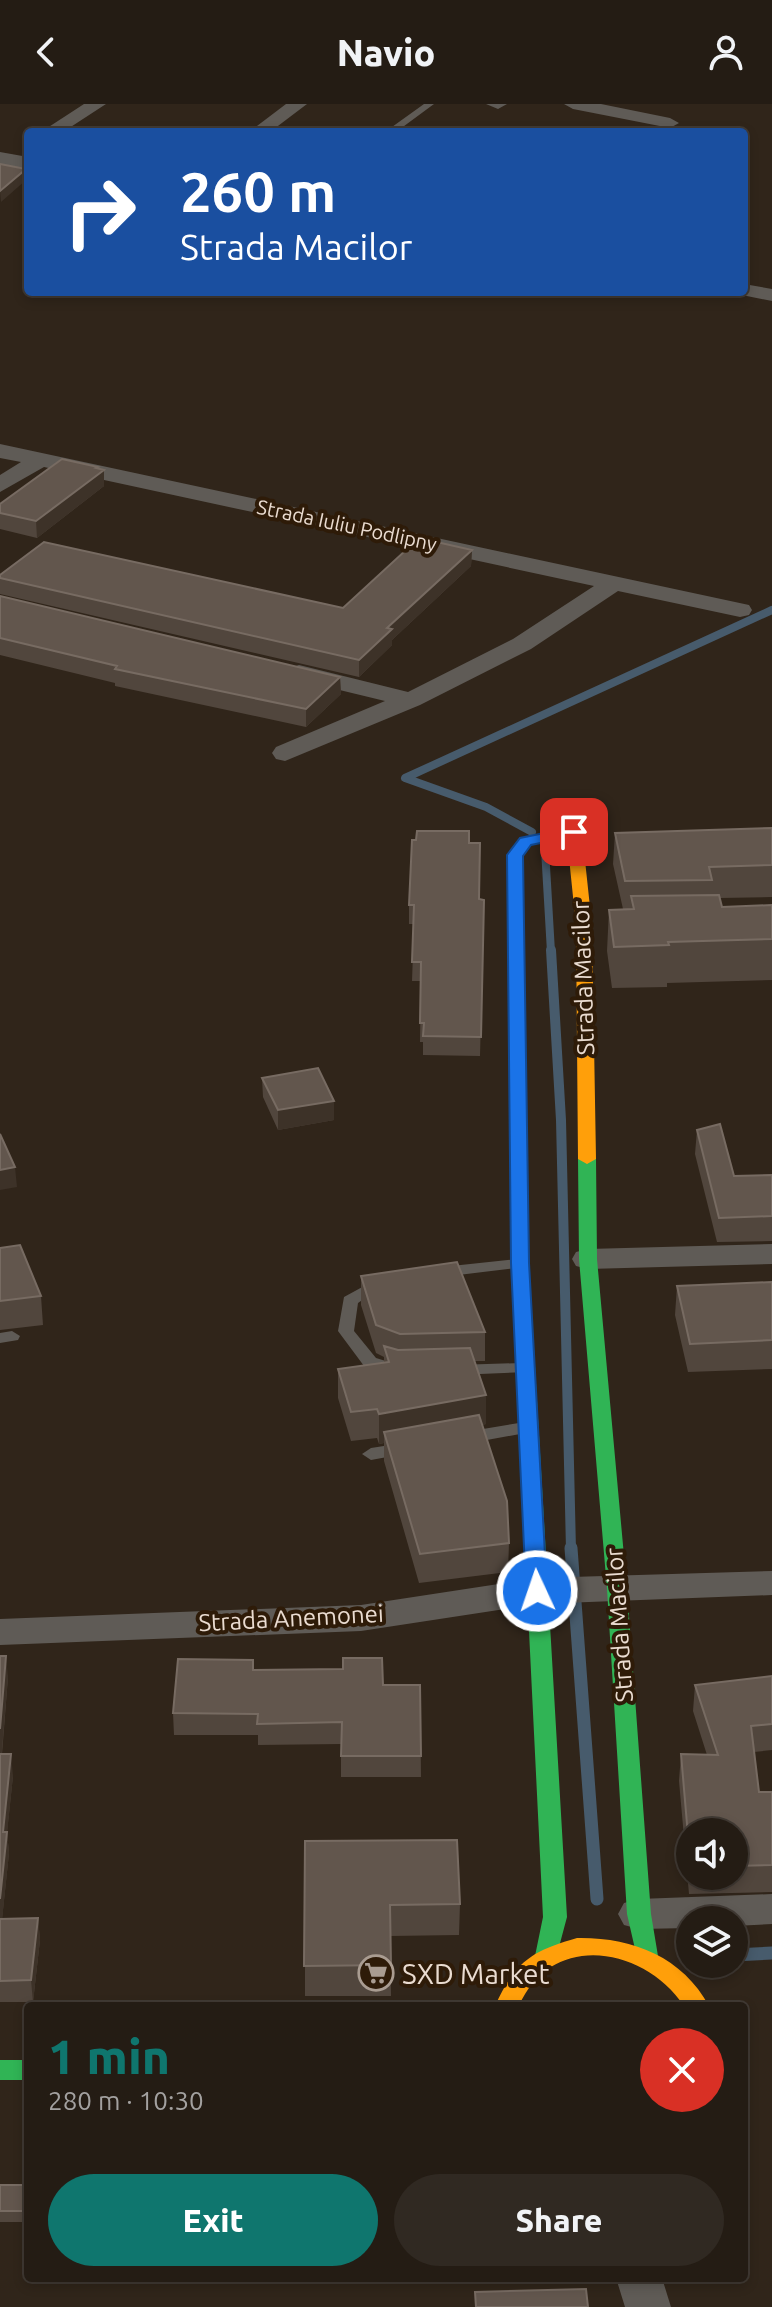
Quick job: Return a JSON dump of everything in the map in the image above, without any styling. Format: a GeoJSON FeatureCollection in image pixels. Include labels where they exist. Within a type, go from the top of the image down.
{"type":"FeatureCollection","features":[{"type":"Feature","properties":{"kind":"street"},"geometry":{"type":"LineString","coordinates":[[57,128],[97,104]]}},
{"type":"Feature","properties":{"kind":"street"},"geometry":{"type":"LineString","coordinates":[[264,128],[298,104]]}},
{"type":"Feature","properties":{"kind":"street"},"geometry":{"type":"LineString","coordinates":[[573,104],[670,123]]}},
{"type":"Feature","properties":{"kind":"street"},"geometry":{"type":"LineString","coordinates":[[2,160],[24,148]]}},
{"type":"Feature","properties":{"kind":"street"},"geometry":{"type":"LineString","coordinates":[[2,160],[24,163]]}},
{"type":"Feature","properties":{"kind":"street"},"geometry":{"type":"LineString","coordinates":[[748,291],[772,295]]}},
{"type":"Feature","properties":{"kind":"street","name":"Strada Iuliu Podlipny"},"geometry":{"type":"LineString","coordinates":[[0,451],[740,610]]}},
{"type":"Feature","properties":{"kind":"street"},"geometry":{"type":"LineString","coordinates":[[0,485],[40,460]]}},
{"type":"Feature","properties":{"kind":"street"},"geometry":{"type":"LineString","coordinates":[[285,753],[411,700],[522,644],[616,582]]}},
{"type":"Feature","properties":{"kind":"street"},"geometry":{"type":"LineString","coordinates":[[274,667],[411,700]]}},
{"type":"Feature","properties":{"kind":"street","name":"Strada Macilor"},"geometry":{"type":"LineString","coordinates":[[547,1956],[555,1917],[543,1591],[527,1428],[520,1263],[515,855],[526,841],[574,832],[584,926],[588,1259],[606,1590],[646,1956]]}},
{"type":"Feature","properties":{"kind":"street"},"geometry":{"type":"LineString","coordinates":[[584,926],[615,925]]}},
{"type":"Feature","properties":{"kind":"street"},"geometry":{"type":"LineString","coordinates":[[588,1259],[772,1254]]}},
{"type":"Feature","properties":{"kind":"street","name":"Strada Anemonei"},"geometry":{"type":"LineString","coordinates":[[0,1632],[361,1618],[543,1591],[772,1583]]}},
{"type":"Feature","properties":{"kind":"street"},"geometry":{"type":"LineString","coordinates":[[639,1914],[772,1909]]}},
{"type":"Feature","properties":{"kind":"street"},"geometry":{"type":"LineString","coordinates":[[508,2002],[512,1986],[547,1956],[579,1947],[613,1947],[646,1956],[678,1977],[694,2002]]}},
{"type":"Feature","properties":{"kind":"street"},"geometry":{"type":"LineString","coordinates":[[0,2070],[24,2070]]}},
{"type":"Feature","properties":{"kind":"street"},"geometry":{"type":"LineString","coordinates":[[640,2282],[648,2307]]}},
{"type":"Feature","properties":{"kind":"lane"},"geometry":{"type":"LineString","coordinates":[[396,128],[430,104]]}},
{"type":"Feature","properties":{"kind":"lane"},"geometry":{"type":"LineString","coordinates":[[429,1274],[520,1263]]}},
{"type":"Feature","properties":{"kind":"lane"},"geometry":{"type":"LineString","coordinates":[[398,1278],[383,1279],[350,1301],[346,1331],[370,1362],[398,1371],[414,1371]]}},
{"type":"Feature","properties":{"kind":"lane"},"geometry":{"type":"LineString","coordinates":[[446,1370],[525,1368]]}},
{"type":"Feature","properties":{"kind":"lane"},"geometry":{"type":"LineString","coordinates":[[449,1441],[527,1428]]}},
{"type":"Feature","properties":{"kind":"lane"},"geometry":{"type":"LineString","coordinates":[[371,1454],[418,1446]]}},
{"type":"Feature","properties":{"kind":"building"},"geometry":{"type":"Polygon","coordinates":[[[0,164],[24,169],[24,171],[0,191],[0,164]]]}},
{"type":"Feature","properties":{"kind":"building"},"geometry":{"type":"Polygon","coordinates":[[[62,459],[104,470],[36,521],[0,513],[0,504],[62,459]]]}},
{"type":"Feature","properties":{"kind":"building"},"geometry":{"type":"Polygon","coordinates":[[[419,538],[472,550],[387,628],[392,629],[359,660],[0,578],[44,542],[343,608],[419,538]]]}},
{"type":"Feature","properties":{"kind":"building"},"geometry":{"type":"Polygon","coordinates":[[[0,596],[340,677],[306,709],[115,669],[117,666],[0,638],[0,596]]]}},
{"type":"Feature","properties":{"kind":"building"},"geometry":{"type":"Polygon","coordinates":[[[772,828],[772,865],[709,867],[712,880],[625,881],[615,833],[772,828]]]}},
{"type":"Feature","properties":{"kind":"building"},"geometry":{"type":"Polygon","coordinates":[[[417,831],[469,831],[469,843],[480,843],[479,899],[484,900],[481,1037],[423,1036],[424,1023],[420,1023],[421,962],[412,962],[414,905],[409,905],[412,840],[416,840],[417,831]]]}},
{"type":"Feature","properties":{"kind":"building"},"geometry":{"type":"Polygon","coordinates":[[[719,895],[722,907],[772,905],[772,939],[614,947],[609,910],[634,909],[631,896],[719,895]]]}},
{"type":"Feature","properties":{"kind":"building"},"geometry":{"type":"Polygon","coordinates":[[[318,1068],[334,1101],[278,1110],[262,1078],[318,1068]]]}},
{"type":"Feature","properties":{"kind":"building"},"geometry":{"type":"Polygon","coordinates":[[[720,1124],[734,1176],[772,1175],[772,1216],[719,1218],[697,1130],[720,1124]]]}},
{"type":"Feature","properties":{"kind":"building"},"geometry":{"type":"Polygon","coordinates":[[[0,1134],[15,1167],[0,1170],[0,1134]]]}},
{"type":"Feature","properties":{"kind":"building"},"geometry":{"type":"Polygon","coordinates":[[[20,1245],[41,1296],[0,1301],[0,1248],[20,1245]]]}},
{"type":"Feature","properties":{"kind":"building"},"geometry":{"type":"Polygon","coordinates":[[[457,1262],[485,1332],[400,1334],[376,1325],[361,1276],[457,1262]]]}},
{"type":"Feature","properties":{"kind":"building"},"geometry":{"type":"Polygon","coordinates":[[[772,1282],[772,1340],[690,1344],[677,1286],[772,1282]]]}},
{"type":"Feature","properties":{"kind":"building"},"geometry":{"type":"Polygon","coordinates":[[[384,1346],[398,1350],[470,1348],[486,1395],[379,1414],[377,1409],[351,1412],[338,1369],[389,1362],[384,1346]]]}},
{"type":"Feature","properties":{"kind":"building"},"geometry":{"type":"Polygon","coordinates":[[[479,1415],[507,1501],[509,1543],[420,1554],[384,1432],[479,1415]]]}},
{"type":"Feature","properties":{"kind":"building"},"geometry":{"type":"Polygon","coordinates":[[[0,1656],[6,1656],[0,1729],[0,1656]]]}},
{"type":"Feature","properties":{"kind":"building"},"geometry":{"type":"Polygon","coordinates":[[[343,1658],[382,1658],[383,1685],[420,1685],[421,1756],[341,1756],[342,1722],[257,1724],[258,1714],[173,1713],[178,1659],[253,1660],[253,1670],[343,1669],[343,1658]]]}},
{"type":"Feature","properties":{"kind":"building"},"geometry":{"type":"Polygon","coordinates":[[[772,1676],[772,1724],[751,1726],[759,1792],[772,1792],[772,1865],[748,1866],[748,1818],[686,1818],[681,1754],[718,1755],[695,1685],[772,1676]]]}},
{"type":"Feature","properties":{"kind":"building"},"geometry":{"type":"Polygon","coordinates":[[[0,1754],[11,1754],[0,1899],[0,1754]]]}},
{"type":"Feature","properties":{"kind":"building"},"geometry":{"type":"Polygon","coordinates":[[[457,1840],[460,1904],[390,1905],[391,1965],[304,1966],[305,1841],[457,1840]]]}},
{"type":"Feature","properties":{"kind":"building"},"geometry":{"type":"Polygon","coordinates":[[[38,1918],[31,1980],[0,1981],[0,1919],[38,1918]]]}},
{"type":"Feature","properties":{"kind":"building"},"geometry":{"type":"Polygon","coordinates":[[[0,2185],[24,2185],[23,2211],[0,2211],[0,2185]]]}},
{"type":"Feature","properties":{"kind":"building"},"geometry":{"type":"Polygon","coordinates":[[[586,2289],[588,2307],[476,2307],[475,2292],[586,2289]]]}},
{"type":"Feature","properties":{"kind":"waterway"},"geometry":{"type":"LineString","coordinates":[[532,832],[486,807],[405,778],[772,610]]}},
{"type":"Feature","properties":{"kind":"waterway"},"geometry":{"type":"LineString","coordinates":[[545,849],[551,952]]}},
{"type":"Feature","properties":{"kind":"waterway"},"geometry":{"type":"LineString","coordinates":[[551,950],[561,1120],[571,1550]]}},
{"type":"Feature","properties":{"kind":"waterway"},"geometry":{"type":"LineString","coordinates":[[571,1548],[597,1899]]}},
{"type":"Feature","properties":{"kind":"waterway"},"geometry":{"type":"LineString","coordinates":[[748,1954],[772,1953]]}},
{"type":"Feature","properties":{"kind":"traffic: fast"},"geometry":{"type":"LineString","coordinates":[[517,1000],[520,1263],[555,1917],[547,1956]]}},
{"type":"Feature","properties":{"kind":"traffic: fast"},"geometry":{"type":"LineString","coordinates":[[587,1159],[588,1259],[617,1589],[639,1914],[646,1956]]}},
{"type":"Feature","properties":{"kind":"traffic: fast"},"geometry":{"type":"LineString","coordinates":[[0,2070],[24,2070]]}},
{"type":"Feature","properties":{"kind":"traffic: slow"},"geometry":{"type":"LineString","coordinates":[[517,1000],[515,855],[526,841],[574,832],[584,926],[587,1159]]}},
{"type":"Feature","properties":{"kind":"traffic: slow"},"geometry":{"type":"LineString","coordinates":[[509,2002],[529,1969],[555,1953],[577,1947],[601,1947],[647,1959],[667,1971],[694,2002]]}},
{"type":"Feature","properties":{"kind":"place","name":"SXD Market"},"geometry":{"type":"Point","coordinates":[376,1973]}},
{"type":"Feature","properties":{"kind":"route"},"geometry":{"type":"LineString","coordinates":[[537,1591],[520,1263],[515,855],[526,841],[574,832]]}}]}
